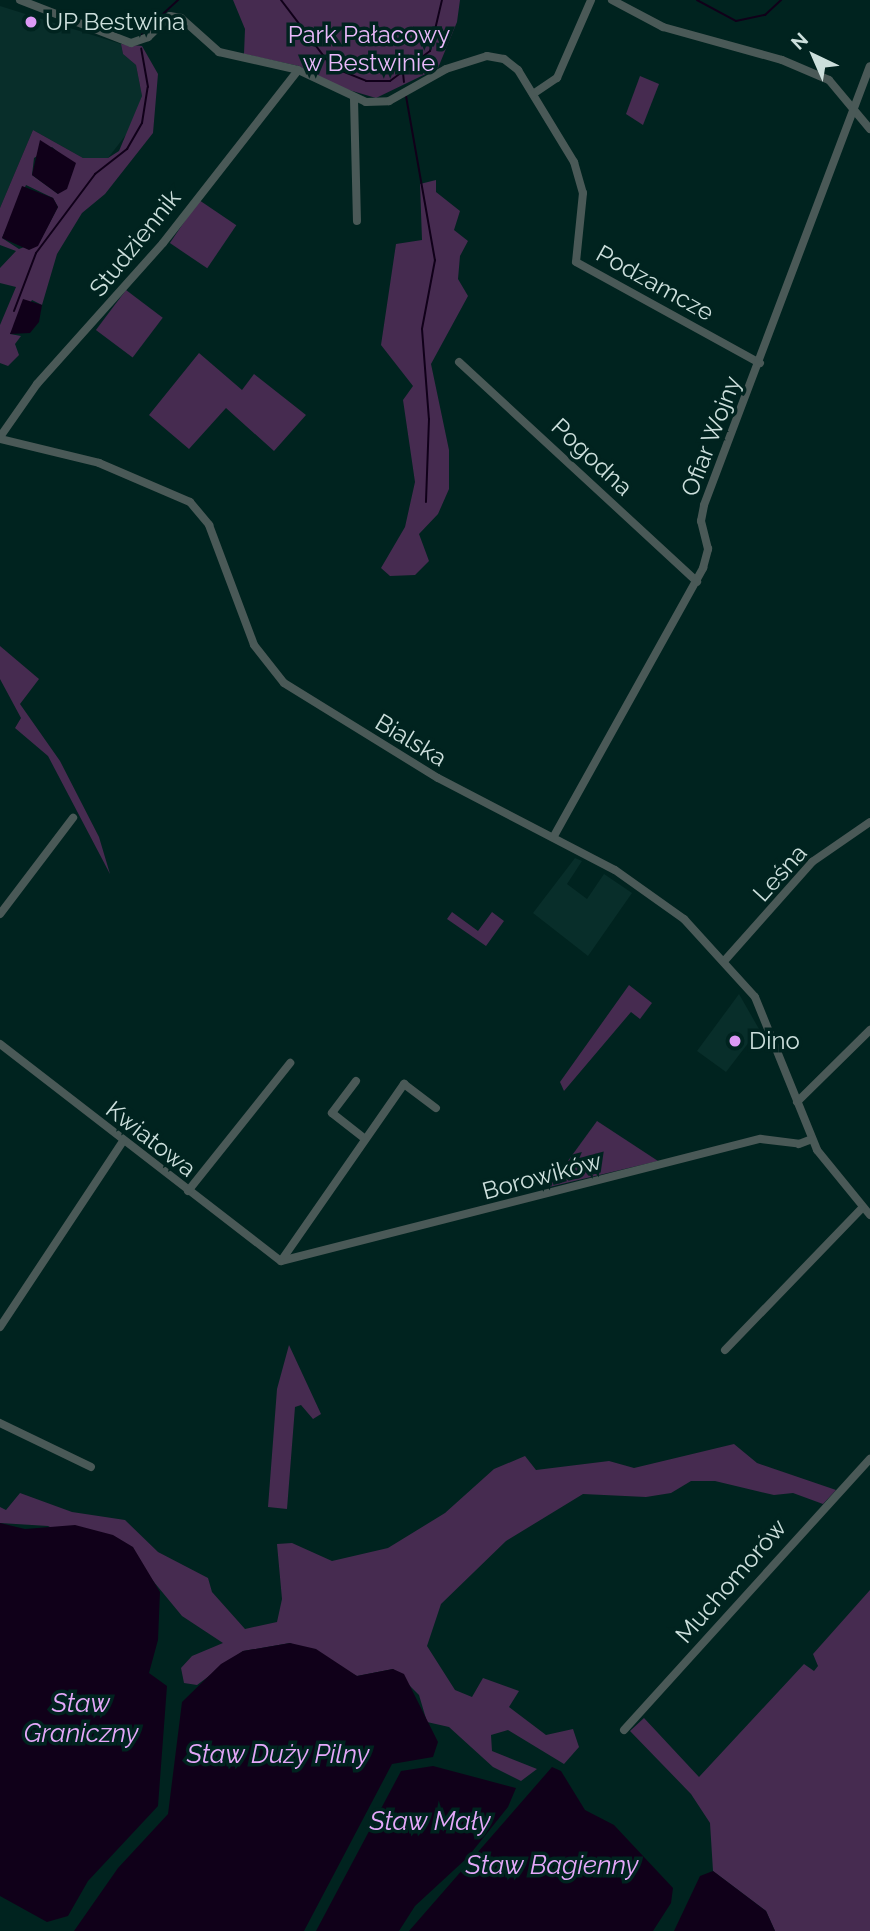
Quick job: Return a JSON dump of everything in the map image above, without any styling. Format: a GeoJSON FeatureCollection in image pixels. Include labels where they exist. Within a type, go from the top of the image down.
{"type":"FeatureCollection","features":[{"type":"Feature","properties":{"kind":"street","name":"Podzamcze"},"geometry":{"type":"LineString","coordinates":[[20,0],[131,43],[148,37],[170,16],[181,18],[219,52],[298,70],[354,99],[389,101],[446,69],[487,56],[518,70],[580,178],[583,193],[576,262],[760,363]]}},
{"type":"Feature","properties":{"kind":"street"},"geometry":{"type":"LineString","coordinates":[[533,94],[557,78],[591,0]]}},
{"type":"Feature","properties":{"kind":"street"},"geometry":{"type":"LineString","coordinates":[[612,0],[663,27],[804,68],[829,80],[870,129]]}},
{"type":"Feature","properties":{"kind":"street","name":"Ofiar Wojny"},"geometry":{"type":"LineString","coordinates":[[554,836],[696,582],[708,549],[701,521],[704,505],[857,112],[870,66]]}},
{"type":"Feature","properties":{"kind":"street","name":"Studziennik"},"geometry":{"type":"LineString","coordinates":[[0,438],[37,384],[163,243],[298,70]]}},
{"type":"Feature","properties":{"kind":"street"},"geometry":{"type":"LineString","coordinates":[[354,99],[357,220]]}},
{"type":"Feature","properties":{"kind":"street","name":"Pogodna"},"geometry":{"type":"LineString","coordinates":[[459,362],[696,582]]}},
{"type":"Feature","properties":{"kind":"street","name":"Bialska"},"geometry":{"type":"LineString","coordinates":[[0,438],[106,465],[190,502],[209,525],[254,645],[284,683],[438,778],[554,836],[670,907],[726,959],[767,1021],[812,1139],[862,1208],[870,1215]]}},
{"type":"Feature","properties":{"kind":"street"},"geometry":{"type":"LineString","coordinates":[[0,914],[73,818]]}},
{"type":"Feature","properties":{"kind":"street","name":"Leśna"},"geometry":{"type":"LineString","coordinates":[[726,959],[813,862],[870,822]]}},
{"type":"Feature","properties":{"kind":"street"},"geometry":{"type":"LineString","coordinates":[[797,1102],[870,1030]]}},
{"type":"Feature","properties":{"kind":"street","name":"Kwiatowa"},"geometry":{"type":"LineString","coordinates":[[0,1044],[281,1261]]}},
{"type":"Feature","properties":{"kind":"street"},"geometry":{"type":"LineString","coordinates":[[188,1191],[290,1063]]}},
{"type":"Feature","properties":{"kind":"street"},"geometry":{"type":"LineString","coordinates":[[356,1081],[332,1113],[365,1139]]}},
{"type":"Feature","properties":{"kind":"street"},"geometry":{"type":"LineString","coordinates":[[281,1261],[404,1084],[436,1108]]}},
{"type":"Feature","properties":{"kind":"street","name":"Borowików"},"geometry":{"type":"LineString","coordinates":[[281,1261],[761,1139],[799,1144],[812,1139]]}},
{"type":"Feature","properties":{"kind":"street"},"geometry":{"type":"LineString","coordinates":[[0,1327],[123,1141]]}},
{"type":"Feature","properties":{"kind":"street"},"geometry":{"type":"LineString","coordinates":[[726,1350],[862,1208]]}},
{"type":"Feature","properties":{"kind":"street"},"geometry":{"type":"LineString","coordinates":[[0,1423],[91,1467]]}},
{"type":"Feature","properties":{"kind":"street","name":"Muchomorów"},"geometry":{"type":"LineString","coordinates":[[624,1730],[870,1459]]}},
{"type":"Feature","properties":{"kind":"shaded area"},"geometry":{"type":"Polygon","coordinates":[[[0,6],[121,44],[123,54],[136,65],[142,96],[132,127],[108,158],[83,158],[33,130],[0,208],[0,6]]]}},
{"type":"Feature","properties":{"kind":"shaded area"},"geometry":{"type":"Polygon","coordinates":[[[575,858],[582,861],[567,884],[587,899],[604,874],[632,893],[588,956],[533,913],[575,858]]]}},
{"type":"Feature","properties":{"kind":"shaded area"},"geometry":{"type":"Polygon","coordinates":[[[739,994],[759,1029],[726,1072],[697,1051],[739,994]]]}},
{"type":"Feature","properties":{"kind":"green space","name":"Park Pałacowy w Bestwinie"},"geometry":{"type":"Polygon","coordinates":[[[233,0],[460,0],[457,22],[438,68],[376,98],[332,85],[299,66],[244,54],[245,29],[233,0]]]}},
{"type":"Feature","properties":{"kind":"green space"},"geometry":{"type":"Polygon","coordinates":[[[121,44],[142,46],[158,74],[153,133],[105,194],[82,213],[57,254],[42,305],[32,300],[10,334],[21,336],[15,344],[19,355],[8,366],[0,363],[0,325],[16,287],[0,283],[0,268],[16,251],[0,245],[0,208],[33,130],[83,158],[108,158],[119,151],[142,96],[136,65],[123,54],[121,44]],[[52,147],[34,158],[32,175],[58,194],[63,156],[52,147]],[[26,185],[2,238],[19,249],[40,241],[58,207],[53,198],[26,185]]]}},
{"type":"Feature","properties":{"kind":"green space"},"geometry":{"type":"Polygon","coordinates":[[[640,76],[659,84],[643,125],[626,114],[640,76]]]}},
{"type":"Feature","properties":{"kind":"green space"},"geometry":{"type":"Polygon","coordinates":[[[436,180],[436,192],[460,211],[454,230],[468,241],[460,256],[458,279],[468,296],[431,364],[449,450],[449,489],[438,514],[419,534],[429,561],[415,575],[390,576],[381,568],[405,527],[415,482],[403,400],[413,386],[381,345],[396,244],[422,240],[420,184],[436,180]]]}},
{"type":"Feature","properties":{"kind":"green space"},"geometry":{"type":"Polygon","coordinates":[[[199,200],[236,225],[207,268],[170,243],[199,200]]]}},
{"type":"Feature","properties":{"kind":"green space"},"geometry":{"type":"Polygon","coordinates":[[[126,290],[163,318],[133,358],[96,330],[126,290]]]}},
{"type":"Feature","properties":{"kind":"green space"},"geometry":{"type":"Polygon","coordinates":[[[199,353],[242,390],[254,374],[306,415],[274,451],[226,408],[189,449],[149,415],[199,353]]]}},
{"type":"Feature","properties":{"kind":"green space"},"geometry":{"type":"Polygon","coordinates":[[[0,646],[39,679],[20,704],[60,761],[99,837],[110,874],[48,756],[15,728],[21,718],[0,679],[0,646]]]}},
{"type":"Feature","properties":{"kind":"green space"},"geometry":{"type":"Polygon","coordinates":[[[452,912],[478,931],[492,912],[504,921],[486,946],[447,919],[452,912]]]}},
{"type":"Feature","properties":{"kind":"green space"},"geometry":{"type":"Polygon","coordinates":[[[629,985],[652,1003],[640,1019],[631,1012],[564,1091],[560,1082],[629,985]]]}},
{"type":"Feature","properties":{"kind":"green space"},"geometry":{"type":"Polygon","coordinates":[[[597,1121],[658,1161],[549,1187],[597,1121]]]}},
{"type":"Feature","properties":{"kind":"green space"},"geometry":{"type":"Polygon","coordinates":[[[289,1345],[321,1414],[313,1419],[301,1405],[295,1407],[287,1509],[268,1507],[277,1389],[289,1345]]]}},
{"type":"Feature","properties":{"kind":"green space"},"geometry":{"type":"Polygon","coordinates":[[[734,1444],[757,1463],[836,1490],[823,1504],[793,1493],[774,1495],[715,1481],[691,1481],[671,1493],[646,1497],[583,1494],[506,1541],[441,1604],[427,1646],[455,1690],[472,1697],[483,1678],[519,1691],[509,1707],[546,1735],[573,1729],[579,1747],[564,1764],[508,1730],[491,1735],[492,1751],[537,1769],[521,1781],[493,1767],[449,1727],[427,1722],[419,1695],[393,1669],[357,1676],[290,1643],[243,1651],[197,1685],[184,1683],[181,1668],[192,1656],[223,1643],[182,1616],[149,1576],[48,1526],[0,1523],[0,1507],[6,1510],[20,1493],[72,1512],[125,1520],[158,1552],[208,1578],[212,1592],[245,1629],[277,1622],[282,1599],[277,1544],[292,1543],[332,1561],[388,1548],[445,1513],[494,1469],[525,1456],[536,1470],[609,1461],[634,1468],[734,1444]]]}},
{"type":"Feature","properties":{"kind":"green space"},"geometry":{"type":"Polygon","coordinates":[[[870,1590],[870,1931],[775,1931],[766,1911],[713,1871],[710,1823],[691,1794],[630,1731],[644,1718],[699,1777],[804,1664],[814,1671],[818,1666],[813,1654],[870,1590]]]}},
{"type":"Feature","properties":{"kind":"water"},"geometry":{"type":"Polygon","coordinates":[[[40,140],[76,163],[67,189],[58,194],[32,175],[40,140]]]}},
{"type":"Feature","properties":{"kind":"water"},"geometry":{"type":"Polygon","coordinates":[[[22,186],[53,198],[58,207],[38,246],[29,250],[2,238],[22,186]]]}},
{"type":"Feature","properties":{"kind":"water"},"geometry":{"type":"Polygon","coordinates":[[[23,299],[42,305],[39,322],[30,333],[10,334],[23,299]]]}},
{"type":"Feature","properties":{"kind":"water","name":"Staw Graniczny"},"geometry":{"type":"Polygon","coordinates":[[[0,1523],[25,1529],[75,1525],[113,1535],[133,1547],[160,1592],[158,1640],[149,1673],[167,1686],[158,1806],[88,1881],[68,1916],[47,1922],[0,1896],[0,1523]]]}},
{"type":"Feature","properties":{"kind":"water","name":"Staw Duży Pilny"},"geometry":{"type":"Polygon","coordinates":[[[290,1643],[316,1649],[357,1676],[393,1669],[404,1674],[438,1742],[433,1757],[392,1764],[304,1931],[74,1931],[118,1868],[168,1814],[182,1702],[221,1664],[243,1651],[290,1643]]]}},
{"type":"Feature","properties":{"kind":"water","name":"Staw Mały"},"geometry":{"type":"Polygon","coordinates":[[[433,1766],[516,1788],[508,1807],[467,1858],[415,1906],[399,1931],[316,1931],[401,1771],[433,1766]]]}},
{"type":"Feature","properties":{"kind":"water","name":"Staw Bagienny"},"geometry":{"type":"Polygon","coordinates":[[[552,1767],[561,1771],[585,1810],[614,1825],[673,1888],[671,1903],[653,1931],[409,1931],[552,1767]]]}},
{"type":"Feature","properties":{"kind":"water"},"geometry":{"type":"Polygon","coordinates":[[[713,1871],[766,1911],[775,1931],[674,1931],[700,1876],[713,1871]]]}},
{"type":"Feature","properties":{"kind":"waterway"},"geometry":{"type":"LineString","coordinates":[[140,35],[178,0]]}},
{"type":"Feature","properties":{"kind":"waterway"},"geometry":{"type":"LineString","coordinates":[[281,0],[332,67],[366,81],[390,81],[430,51],[442,0]]}},
{"type":"Feature","properties":{"kind":"waterway"},"geometry":{"type":"LineString","coordinates":[[697,0],[736,21],[765,15],[781,0]]}},
{"type":"Feature","properties":{"kind":"waterway"},"geometry":{"type":"LineString","coordinates":[[14,311],[36,253],[95,174],[127,149],[142,123],[148,87],[141,49]]}},
{"type":"Feature","properties":{"kind":"waterway"},"geometry":{"type":"LineString","coordinates":[[403,73],[404,82]]}},
{"type":"Feature","properties":{"kind":"waterway"},"geometry":{"type":"LineString","coordinates":[[406,96],[435,260],[422,329],[429,419],[426,502]]}},
{"type":"Feature","properties":{"kind":"place","name":"UP Bestwina"},"geometry":{"type":"Point","coordinates":[31,22]}},
{"type":"Feature","properties":{"kind":"place","name":"Dino"},"geometry":{"type":"Point","coordinates":[735,1041]}}]}
